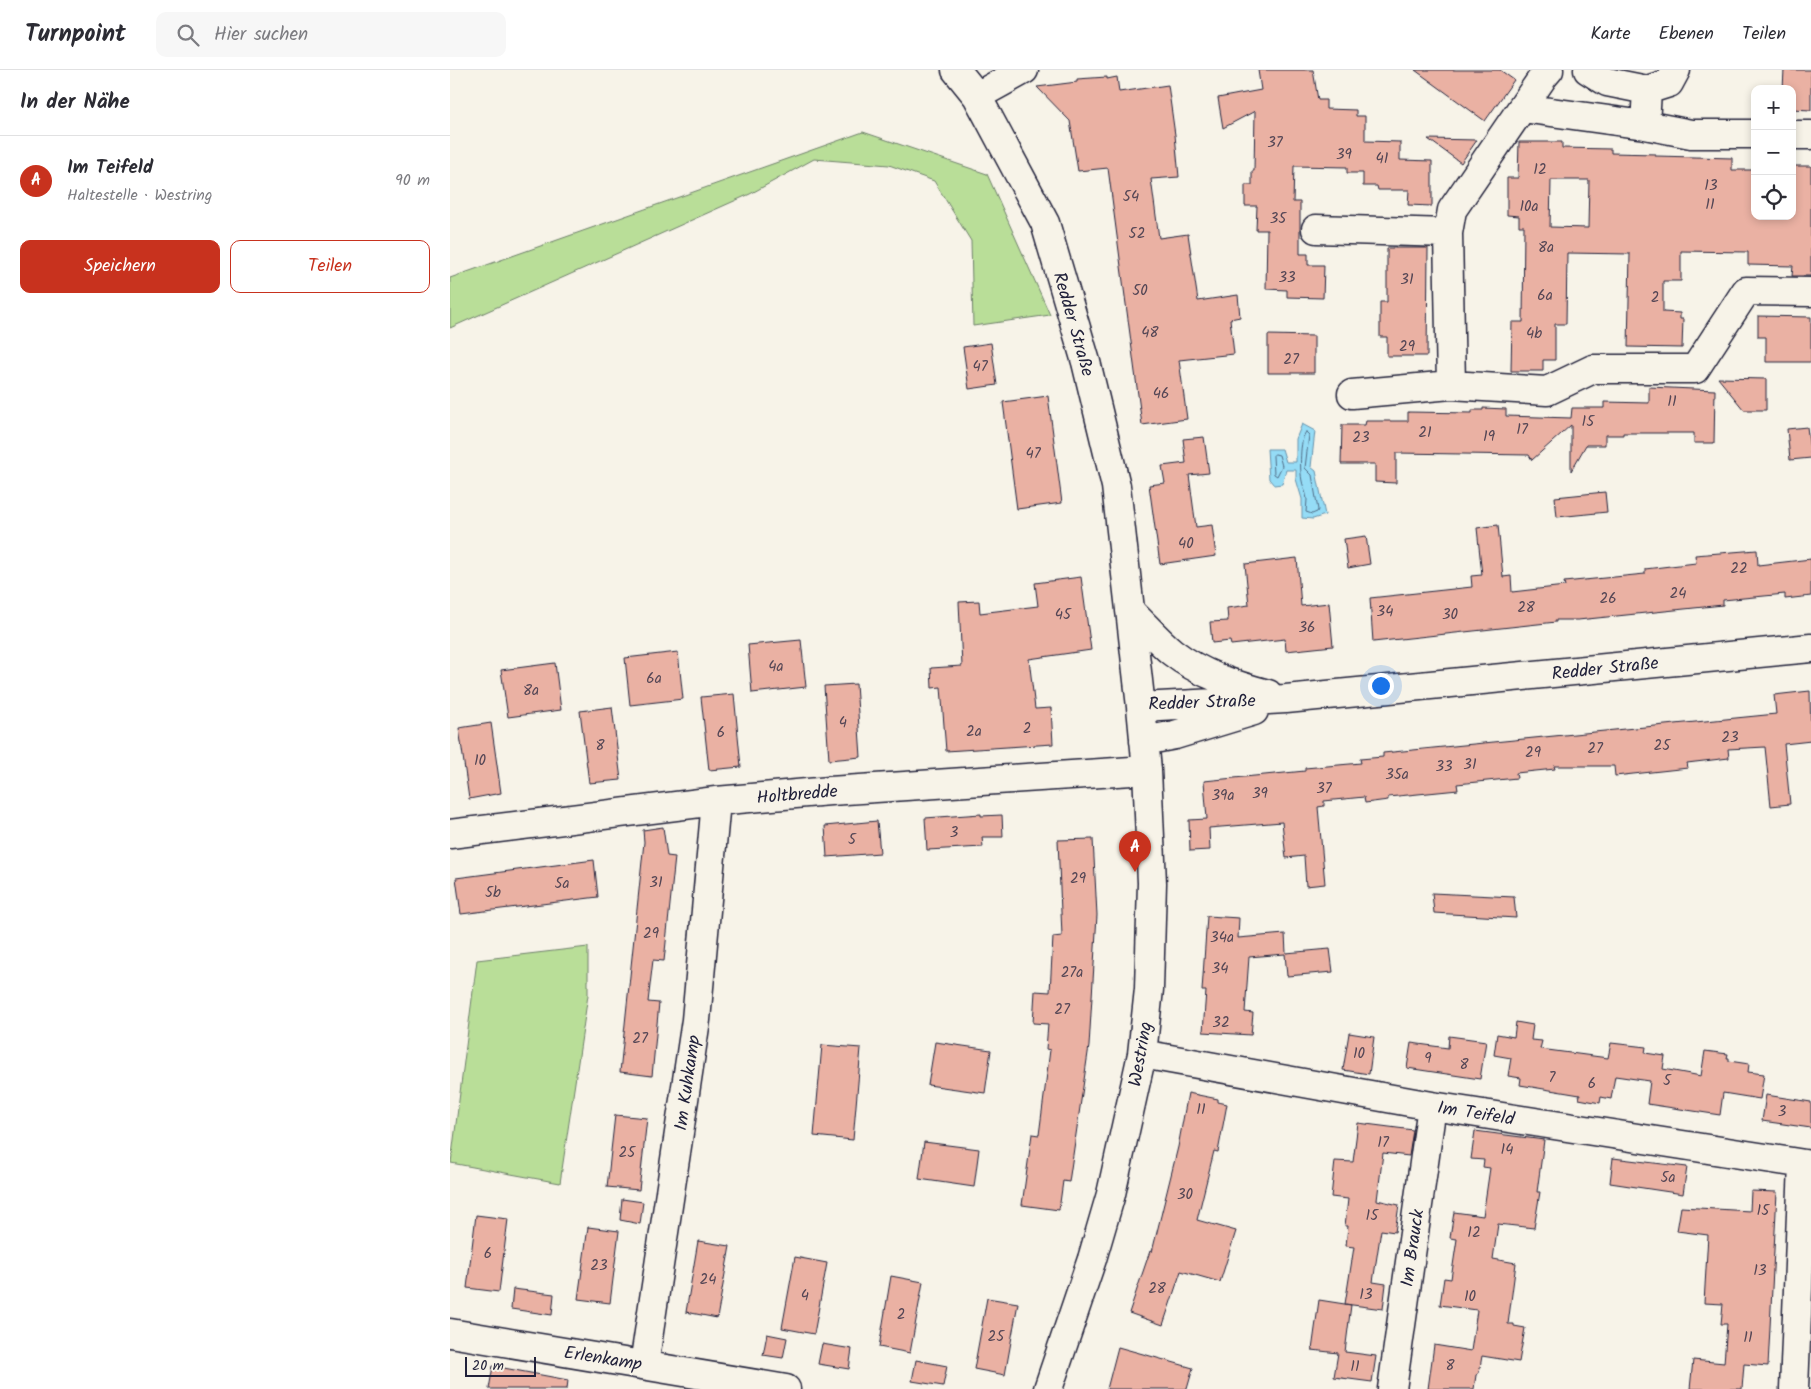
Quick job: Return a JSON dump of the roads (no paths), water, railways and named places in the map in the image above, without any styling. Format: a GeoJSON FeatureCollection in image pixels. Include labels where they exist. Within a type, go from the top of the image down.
{"type":"FeatureCollection","features":[{"type":"Feature","properties":{"kind":"street","name":"Redder Straße"},"geometry":{"type":"LineString","coordinates":[[956,70],[977,96],[1045,223],[1086,362],[1116,486],[1141,707],[1286,699],[1811,648]]}},
{"type":"Feature","properties":{"kind":"street"},"geometry":{"type":"LineString","coordinates":[[977,96],[1024,70]]}},
{"type":"Feature","properties":{"kind":"street"},"geometry":{"type":"LineString","coordinates":[[1588,70],[1607,82],[1647,90],[1669,83],[1676,70]]}},
{"type":"Feature","properties":{"kind":"street"},"geometry":{"type":"LineString","coordinates":[[1451,385],[1448,233],[1452,210],[1522,108],[1542,72]]}},
{"type":"Feature","properties":{"kind":"street"},"geometry":{"type":"LineString","coordinates":[[1646,125],[1647,90]]}},
{"type":"Feature","properties":{"kind":"street"},"geometry":{"type":"LineString","coordinates":[[1522,108],[1646,125],[1691,134],[1751,134]]}},
{"type":"Feature","properties":{"kind":"street"},"geometry":{"type":"LineString","coordinates":[[1796,135],[1811,135]]}},
{"type":"Feature","properties":{"kind":"street"},"geometry":{"type":"LineString","coordinates":[[1316,229],[1448,233]]}},
{"type":"Feature","properties":{"kind":"street"},"geometry":{"type":"LineString","coordinates":[[1352,394],[1451,385],[1547,391],[1593,369],[1695,369],[1746,291],[1811,292]]}},
{"type":"Feature","properties":{"kind":"street"},"geometry":{"type":"LineString","coordinates":[[1130,611],[1172,651],[1206,674],[1286,699]]}},
{"type":"Feature","properties":{"kind":"street"},"geometry":{"type":"LineString","coordinates":[[1144,741],[1184,732],[1286,699]]}},
{"type":"Feature","properties":{"kind":"street","name":"Westring"},"geometry":{"type":"LineString","coordinates":[[1048,1389],[1112,1194],[1142,1054],[1150,990],[1152,883],[1141,707]]}},
{"type":"Feature","properties":{"kind":"street","name":"Holtbredde"},"geometry":{"type":"LineString","coordinates":[[450,834],[716,800],[1146,770]]}},
{"type":"Feature","properties":{"kind":"street","name":"Im Kuhkamp"},"geometry":{"type":"LineString","coordinates":[[644,1365],[696,1020],[716,800]]}},
{"type":"Feature","properties":{"kind":"street","name":"Im Teifeld"},"geometry":{"type":"LineString","coordinates":[[1142,1054],[1432,1106],[1807,1165]]}},
{"type":"Feature","properties":{"kind":"street","name":"Im Brauck"},"geometry":{"type":"LineString","coordinates":[[1392,1389],[1432,1106]]}},
{"type":"Feature","properties":{"kind":"street"},"geometry":{"type":"LineString","coordinates":[[1794,1389],[1807,1165]]}},
{"type":"Feature","properties":{"kind":"street","name":"Erlenkamp"},"geometry":{"type":"LineString","coordinates":[[450,1333],[644,1365],[706,1382],[786,1389]]}},
{"type":"Feature","properties":{"kind":"water"},"geometry":{"type":"Polygon","coordinates":[[[1302,424],[1315,431],[1311,467],[1316,471],[1325,515],[1313,519],[1302,518],[1302,499],[1296,479],[1296,470],[1286,470],[1282,484],[1274,485],[1269,479],[1267,449],[1282,449],[1286,462],[1296,462],[1296,439],[1302,424]]]}},
{"type":"Feature","properties":{"kind":"place","name":"Im Teifeld"},"geometry":{"type":"Point","coordinates":[1135,872]}}]}
